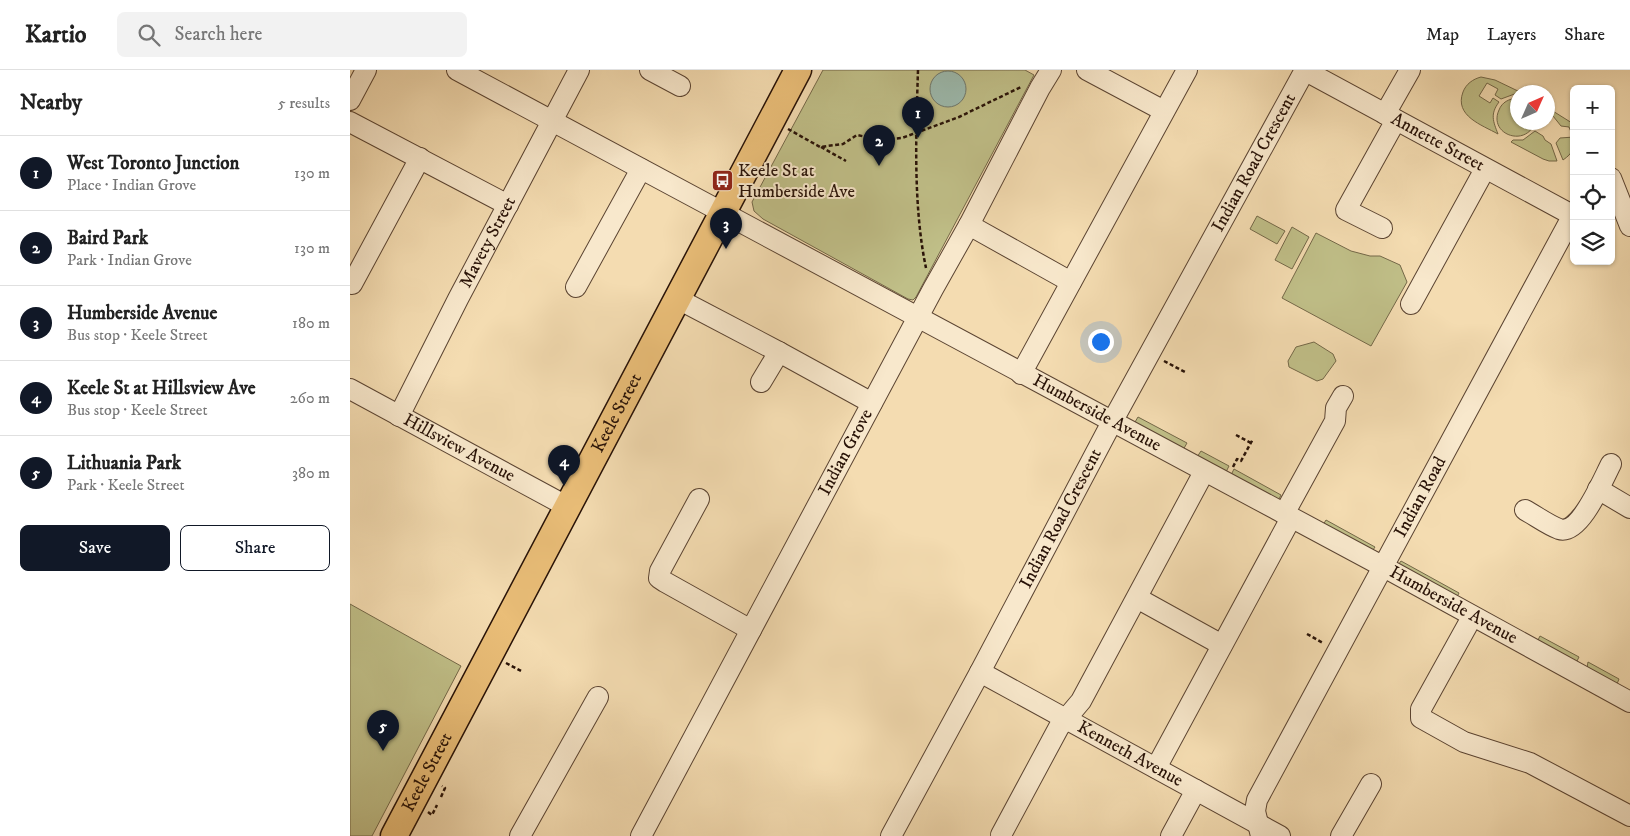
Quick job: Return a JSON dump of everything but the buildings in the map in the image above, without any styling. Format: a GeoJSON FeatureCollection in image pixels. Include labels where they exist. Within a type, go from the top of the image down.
{"type":"FeatureCollection","features":[{"type":"Feature","properties":{"kind":"main road","name":"Keele Street"},"geometry":{"type":"LineString","coordinates":[[394,836],[798,70]]}},
{"type":"Feature","properties":{"kind":"street"},"geometry":{"type":"LineString","coordinates":[[350,100],[366,70]]}},
{"type":"Feature","properties":{"kind":"street","name":"Humberside Avenue"},"geometry":{"type":"LineString","coordinates":[[457,70],[1382,566],[1630,702]]}},
{"type":"Feature","properties":{"kind":"street","name":"Mavety Street"},"geometry":{"type":"LineString","coordinates":[[399,416],[458,299],[579,70]]}},
{"type":"Feature","properties":{"kind":"street"},"geometry":{"type":"LineString","coordinates":[[650,70],[680,86]]}},
{"type":"Feature","properties":{"kind":"street","name":"Indian Grove"},"geometry":{"type":"LineString","coordinates":[[641,836],[1051,70]]}},
{"type":"Feature","properties":{"kind":"street"},"geometry":{"type":"LineString","coordinates":[[1088,70],[1164,111]]}},
{"type":"Feature","properties":{"kind":"street"},"geometry":{"type":"LineString","coordinates":[[1021,374],[1187,70]]}},
{"type":"Feature","properties":{"kind":"street","name":"Annette Street"},"geometry":{"type":"LineString","coordinates":[[1304,70],[1570,214]]}},
{"type":"Feature","properties":{"kind":"street","name":"Indian Road Crescent"},"geometry":{"type":"LineString","coordinates":[[891,836],[1112,422],[1304,70]]}},
{"type":"Feature","properties":{"kind":"street"},"geometry":{"type":"LineString","coordinates":[[1382,228],[1346,210],[1391,117],[1410,70]]}},
{"type":"Feature","properties":{"kind":"street"},"geometry":{"type":"LineString","coordinates":[[350,122],[508,205]]}},
{"type":"Feature","properties":{"kind":"street"},"geometry":{"type":"LineString","coordinates":[[352,284],[420,158]]}},
{"type":"Feature","properties":{"kind":"street"},"geometry":{"type":"LineString","coordinates":[[1411,304],[1485,168]]}},
{"type":"Feature","properties":{"kind":"street"},"geometry":{"type":"LineString","coordinates":[[576,287],[641,169]]}},
{"type":"Feature","properties":{"kind":"street"},"geometry":{"type":"LineString","coordinates":[[1615,189],[1630,228]]}},
{"type":"Feature","properties":{"kind":"street","name":"Indian Road"},"geometry":{"type":"LineString","coordinates":[[1259,830],[1255,811],[1257,800],[1571,220]]}},
{"type":"Feature","properties":{"kind":"street"},"geometry":{"type":"LineString","coordinates":[[969,225],[1071,282]]}},
{"type":"Feature","properties":{"kind":"street"},"geometry":{"type":"LineString","coordinates":[[1615,225],[1630,228]]}},
{"type":"Feature","properties":{"kind":"street"},"geometry":{"type":"LineString","coordinates":[[678,299],[872,403]]}},
{"type":"Feature","properties":{"kind":"street"},"geometry":{"type":"LineString","coordinates":[[761,382],[779,352]]}},
{"type":"Feature","properties":{"kind":"street","name":"Hillsview Avenue"},"geometry":{"type":"LineString","coordinates":[[350,389],[568,507]]}},
{"type":"Feature","properties":{"kind":"street"},"geometry":{"type":"LineString","coordinates":[[1156,768],[1222,645],[1335,421],[1336,408],[1343,396]]}},
{"type":"Feature","properties":{"kind":"street"},"geometry":{"type":"LineString","coordinates":[[1526,510],[1561,530],[1572,528],[1581,519],[1611,464]]}},
{"type":"Feature","properties":{"kind":"street"},"geometry":{"type":"LineString","coordinates":[[1002,836],[1059,727],[1081,701],[1204,472]]}},
{"type":"Feature","properties":{"kind":"street"},"geometry":{"type":"LineString","coordinates":[[1598,490],[1630,508]]}},
{"type":"Feature","properties":{"kind":"street"},"geometry":{"type":"LineString","coordinates":[[699,499],[660,571],[659,578],[751,630]]}},
{"type":"Feature","properties":{"kind":"street"},"geometry":{"type":"LineString","coordinates":[[1137,598],[1222,645]]}},
{"type":"Feature","properties":{"kind":"street"},"geometry":{"type":"LineString","coordinates":[[1472,617],[1421,709],[1421,718],[1464,742],[1530,763],[1630,816]]}},
{"type":"Feature","properties":{"kind":"street","name":"Kenneth Avenue"},"geometry":{"type":"LineString","coordinates":[[980,672],[1196,790],[1259,830],[1280,836]]}},
{"type":"Feature","properties":{"kind":"street"},"geometry":{"type":"LineString","coordinates":[[520,836],[598,697]]}},
{"type":"Feature","properties":{"kind":"street"},"geometry":{"type":"LineString","coordinates":[[1341,836],[1370,784]]}},
{"type":"Feature","properties":{"kind":"street"},"geometry":{"type":"LineString","coordinates":[[1171,836],[1196,790]]}},
{"type":"Feature","properties":{"kind":"path"},"geometry":{"type":"LineString","coordinates":[[918,70],[916,133],[918,195],[926,269]]}},
{"type":"Feature","properties":{"kind":"path"},"geometry":{"type":"LineString","coordinates":[[820,146],[842,144],[857,135],[881,140],[902,138],[959,117],[1027,84]]}},
{"type":"Feature","properties":{"kind":"path"},"geometry":{"type":"LineString","coordinates":[[788,130],[846,161]]}},
{"type":"Feature","properties":{"kind":"path"},"geometry":{"type":"LineString","coordinates":[[1160,359],[1185,372]]}},
{"type":"Feature","properties":{"kind":"path"},"geometry":{"type":"LineString","coordinates":[[1236,435],[1251,443]]}},
{"type":"Feature","properties":{"kind":"path"},"geometry":{"type":"LineString","coordinates":[[1224,482],[1237,459],[1241,461],[1253,439]]}},
{"type":"Feature","properties":{"kind":"path"},"geometry":{"type":"LineString","coordinates":[[1307,634],[1328,646]]}},
{"type":"Feature","properties":{"kind":"path"},"geometry":{"type":"LineString","coordinates":[[506,663],[523,672]]}},
{"type":"Feature","properties":{"kind":"path"},"geometry":{"type":"LineString","coordinates":[[441,797],[445,788]]}},
{"type":"Feature","properties":{"kind":"path"},"geometry":{"type":"LineString","coordinates":[[432,814],[437,805]]}},
{"type":"Feature","properties":{"kind":"shaded area"},"geometry":{"type":"Polygon","coordinates":[[[823,70],[1025,70],[1034,75],[913,300],[763,219],[754,211],[752,202],[823,70]]]}},
{"type":"Feature","properties":{"kind":"shaded area"},"geometry":{"type":"Polygon","coordinates":[[[948,71],[955,72],[961,76],[965,82],[965,96],[961,102],[955,106],[948,107],[941,106],[935,102],[931,96],[930,89],[931,82],[935,76],[941,72],[948,71]]]}},
{"type":"Feature","properties":{"kind":"shaded area"},"geometry":{"type":"Polygon","coordinates":[[[1481,77],[1495,80],[1510,87],[1510,96],[1501,99],[1495,95],[1498,89],[1487,83],[1479,96],[1490,103],[1493,98],[1499,102],[1493,114],[1498,134],[1471,119],[1462,107],[1461,100],[1464,89],[1475,79],[1481,77]]]}},
{"type":"Feature","properties":{"kind":"shaded area"},"geometry":{"type":"Polygon","coordinates":[[[1509,100],[1510,130],[1531,130],[1524,135],[1509,135],[1499,126],[1497,118],[1499,110],[1509,100]]]}},
{"type":"Feature","properties":{"kind":"shaded area"},"geometry":{"type":"Polygon","coordinates":[[[1555,112],[1570,122],[1570,130],[1569,127],[1561,126],[1555,118],[1555,112]]]}},
{"type":"Feature","properties":{"kind":"shaded area"},"geometry":{"type":"Polygon","coordinates":[[[1535,131],[1551,144],[1557,161],[1543,159],[1511,142],[1513,140],[1523,140],[1535,131]]]}},
{"type":"Feature","properties":{"kind":"shaded area"},"geometry":{"type":"Polygon","coordinates":[[[1570,137],[1570,153],[1563,160],[1556,143],[1560,138],[1570,137]]]}},
{"type":"Feature","properties":{"kind":"shaded area"},"geometry":{"type":"Polygon","coordinates":[[[1257,216],[1285,231],[1277,244],[1250,229],[1257,216]]]}},
{"type":"Feature","properties":{"kind":"shaded area"},"geometry":{"type":"Polygon","coordinates":[[[1292,227],[1309,237],[1292,269],[1275,260],[1292,227]]]}},
{"type":"Feature","properties":{"kind":"shaded area"},"geometry":{"type":"Polygon","coordinates":[[[1316,233],[1351,251],[1370,256],[1380,256],[1400,265],[1407,282],[1371,346],[1282,298],[1316,233]]]}},
{"type":"Feature","properties":{"kind":"shaded area"},"geometry":{"type":"Polygon","coordinates":[[[1314,342],[1333,354],[1336,361],[1323,379],[1317,381],[1289,367],[1288,361],[1296,347],[1314,342]]]}},
{"type":"Feature","properties":{"kind":"shaded area"},"geometry":{"type":"Polygon","coordinates":[[[1138,417],[1187,443],[1183,450],[1138,425],[1135,422],[1138,417]]]}},
{"type":"Feature","properties":{"kind":"shaded area"},"geometry":{"type":"Polygon","coordinates":[[[1201,451],[1229,466],[1226,472],[1197,457],[1201,451]]]}},
{"type":"Feature","properties":{"kind":"shaded area"},"geometry":{"type":"Polygon","coordinates":[[[1234,469],[1281,495],[1278,501],[1231,475],[1234,469]]]}},
{"type":"Feature","properties":{"kind":"shaded area"},"geometry":{"type":"Polygon","coordinates":[[[1326,520],[1375,547],[1373,550],[1323,525],[1326,520]]]}},
{"type":"Feature","properties":{"kind":"shaded area"},"geometry":{"type":"Polygon","coordinates":[[[1401,561],[1459,593],[1457,597],[1398,565],[1401,561]]]}},
{"type":"Feature","properties":{"kind":"shaded area"},"geometry":{"type":"Polygon","coordinates":[[[350,604],[461,666],[372,836],[350,836],[350,604]]]}},
{"type":"Feature","properties":{"kind":"shaded area"},"geometry":{"type":"Polygon","coordinates":[[[1540,636],[1579,657],[1576,663],[1537,642],[1540,636]]]}},
{"type":"Feature","properties":{"kind":"shaded area"},"geometry":{"type":"Polygon","coordinates":[[[1588,662],[1619,679],[1617,684],[1587,668],[1588,662]]]}},
{"type":"Feature","properties":{"kind":"place","name":"West Toronto Junction"},"geometry":{"type":"Point","coordinates":[918,138]}},
{"type":"Feature","properties":{"kind":"place","name":"Baird Park"},"geometry":{"type":"Point","coordinates":[879,166]}},
{"type":"Feature","properties":{"kind":"place","name":"Keele St at Humberside Ave"},"geometry":{"type":"Point","coordinates":[722,181]}},
{"type":"Feature","properties":{"kind":"place","name":"Humberside Avenue"},"geometry":{"type":"Point","coordinates":[726,249]}},
{"type":"Feature","properties":{"kind":"place","name":"Keele St at Hillsview Ave"},"geometry":{"type":"Point","coordinates":[564,486]}},
{"type":"Feature","properties":{"kind":"place","name":"Lithuania Park"},"geometry":{"type":"Point","coordinates":[383,751]}}]}
